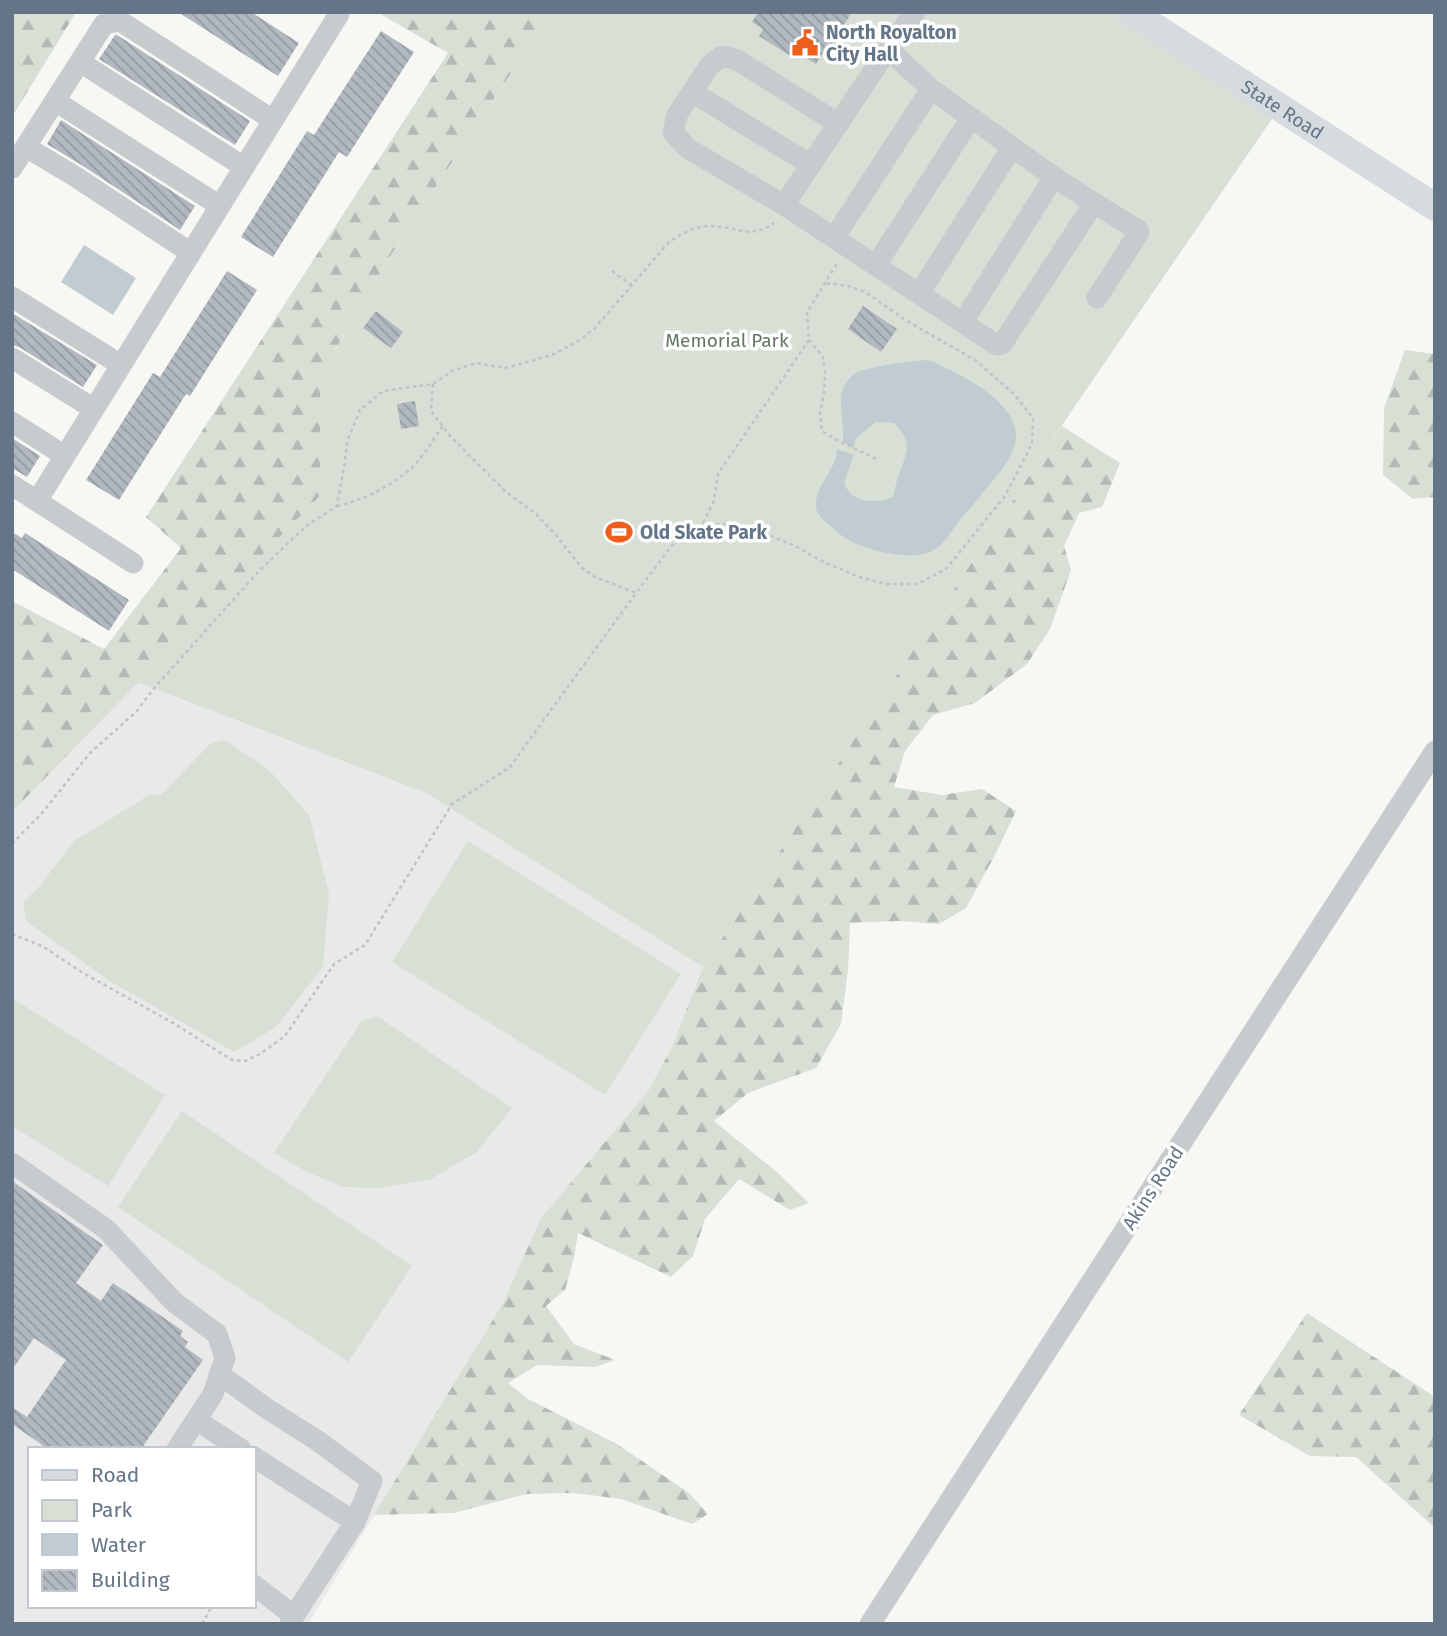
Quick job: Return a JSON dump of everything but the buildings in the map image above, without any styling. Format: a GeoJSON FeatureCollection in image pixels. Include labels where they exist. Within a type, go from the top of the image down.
{"type":"FeatureCollection","features":[{"type":"Feature","properties":{"kind":"main road","name":"State Road"},"geometry":{"type":"LineString","coordinates":[[1131,12],[1435,207]]}},
{"type":"Feature","properties":{"kind":"street"},"geometry":{"type":"LineString","coordinates":[[785,205],[915,12]]}},
{"type":"Feature","properties":{"kind":"street"},"geometry":{"type":"LineString","coordinates":[[37,501],[339,14]]}},
{"type":"Feature","properties":{"kind":"street"},"geometry":{"type":"LineString","coordinates":[[12,168],[104,24],[120,21],[274,120]]}},
{"type":"Feature","properties":{"kind":"street"},"geometry":{"type":"LineString","coordinates":[[888,49],[931,89],[971,118],[1054,177],[1138,230],[1097,298]]}},
{"type":"Feature","properties":{"kind":"street"},"geometry":{"type":"LineString","coordinates":[[839,124],[737,60],[722,57],[710,65],[692,92],[677,115],[673,132],[687,148],[785,205],[998,345],[1002,344],[1094,203]]}},
{"type":"Feature","properties":{"kind":"street"},"geometry":{"type":"LineString","coordinates":[[80,62],[244,167]]}},
{"type":"Feature","properties":{"kind":"street"},"geometry":{"type":"LineString","coordinates":[[841,242],[931,89]]}},
{"type":"Feature","properties":{"kind":"street"},"geometry":{"type":"LineString","coordinates":[[692,92],[811,165]]}},
{"type":"Feature","properties":{"kind":"street"},"geometry":{"type":"LineString","coordinates":[[55,101],[220,206]]}},
{"type":"Feature","properties":{"kind":"street"},"geometry":{"type":"LineString","coordinates":[[876,265],[971,118]]}},
{"type":"Feature","properties":{"kind":"street"},"geometry":{"type":"LineString","coordinates":[[26,147],[191,253]]}},
{"type":"Feature","properties":{"kind":"street"},"geometry":{"type":"LineString","coordinates":[[919,294],[1012,147]]}},
{"type":"Feature","properties":{"kind":"street"},"geometry":{"type":"LineString","coordinates":[[962,323],[1054,177]]}},
{"type":"Feature","properties":{"kind":"street"},"geometry":{"type":"LineString","coordinates":[[12,297],[121,365]]}},
{"type":"Feature","properties":{"kind":"street"},"geometry":{"type":"LineString","coordinates":[[12,358],[94,409]]}},
{"type":"Feature","properties":{"kind":"street"},"geometry":{"type":"LineString","coordinates":[[12,422],[65,456]]}},
{"type":"Feature","properties":{"kind":"street"},"geometry":{"type":"LineString","coordinates":[[12,485],[134,563]]}},
{"type":"Feature","properties":{"kind":"street","name":"Akins Road"},"geometry":{"type":"LineString","coordinates":[[870,1624],[1435,751]]}},
{"type":"Feature","properties":{"kind":"street"},"geometry":{"type":"LineString","coordinates":[[12,1163],[106,1228],[174,1302],[217,1334],[225,1358],[213,1394],[178,1447]]}},
{"type":"Feature","properties":{"kind":"street"},"geometry":{"type":"LineString","coordinates":[[219,1374],[372,1481],[355,1522],[292,1620],[256,1587]]}},
{"type":"Feature","properties":{"kind":"street"},"geometry":{"type":"LineString","coordinates":[[196,1420],[238,1447]]}},
{"type":"Feature","properties":{"kind":"street"},"geometry":{"type":"LineString","coordinates":[[256,1458],[355,1522]]}},
{"type":"Feature","properties":{"kind":"path"},"geometry":{"type":"LineString","coordinates":[[337,506],[348,439],[360,410],[383,391],[433,384],[452,371],[476,363],[506,368],[552,355],[594,329],[669,242],[691,230],[708,226],[737,232],[764,230],[783,215],[785,205]]}},
{"type":"Feature","properties":{"kind":"path"},"geometry":{"type":"LineString","coordinates":[[841,242],[825,283],[807,312],[809,340],[823,358],[825,373],[820,415],[822,431],[878,460]]}},
{"type":"Feature","properties":{"kind":"path"},"geometry":{"type":"LineString","coordinates":[[612,271],[631,285]]}},
{"type":"Feature","properties":{"kind":"path"},"geometry":{"type":"LineString","coordinates":[[12,934],[42,946],[232,1060],[245,1061],[285,1036],[334,964],[365,945],[452,804],[509,768],[683,531],[702,525],[724,524],[754,529],[859,577],[886,584],[918,584],[947,568],[1005,496],[1032,444],[1032,418],[1015,395],[975,360],[907,321],[865,292],[849,286],[825,283]]}},
{"type":"Feature","properties":{"kind":"path"},"geometry":{"type":"LineString","coordinates":[[702,525],[714,501],[718,474],[809,340]]}},
{"type":"Feature","properties":{"kind":"path"},"geometry":{"type":"LineString","coordinates":[[433,384],[431,411],[450,436],[499,485],[536,514],[582,568],[595,577],[636,593]]}},
{"type":"Feature","properties":{"kind":"path"},"geometry":{"type":"LineString","coordinates":[[12,844],[43,812],[90,753],[136,712],[258,571],[306,526],[337,506],[357,502],[385,487],[410,469],[443,427]]}},
{"type":"Feature","properties":{"kind":"path"},"geometry":{"type":"LineString","coordinates":[[202,1624],[211,1608]]}},
{"type":"Feature","properties":{"kind":"shaded area"},"geometry":{"type":"Polygon","coordinates":[[[137,682],[426,793],[703,967],[671,1049],[648,1091],[541,1218],[503,1303],[308,1624],[12,1624],[12,812],[137,682]]]}},
{"type":"Feature","properties":{"kind":"green space"},"geometry":{"type":"Polygon","coordinates":[[[12,12],[75,14],[12,117],[12,12]]]}},
{"type":"Feature","properties":{"kind":"green space"},"geometry":{"type":"Polygon","coordinates":[[[377,12],[671,12],[503,85],[389,258],[320,376],[320,496],[12,812],[12,601],[104,649],[181,548],[146,517],[448,53],[377,12]]]}},
{"type":"Feature","properties":{"kind":"green space","name":"Memorial Park"},"geometry":{"type":"Polygon","coordinates":[[[551,12],[1113,12],[1274,116],[1073,409],[703,967],[426,793],[137,682],[320,496],[320,376],[389,258],[551,12]]]}},
{"type":"Feature","properties":{"kind":"green space"},"geometry":{"type":"Polygon","coordinates":[[[1405,350],[1435,354],[1435,497],[1413,499],[1383,475],[1384,408],[1405,350]]]}},
{"type":"Feature","properties":{"kind":"green space"},"geometry":{"type":"Polygon","coordinates":[[[1062,426],[1120,463],[1102,507],[1079,513],[1064,546],[1071,570],[1050,629],[1027,664],[975,703],[933,715],[905,751],[894,787],[942,795],[982,789],[1016,811],[996,853],[966,908],[939,924],[899,921],[850,923],[848,970],[841,1024],[816,1068],[748,1093],[714,1121],[778,1173],[809,1203],[790,1210],[739,1179],[705,1219],[693,1256],[671,1277],[578,1233],[565,1290],[546,1306],[574,1344],[615,1360],[595,1367],[537,1365],[508,1383],[528,1399],[617,1444],[689,1493],[708,1514],[692,1524],[621,1499],[574,1493],[526,1494],[454,1513],[374,1515],[503,1303],[541,1218],[648,1091],[671,1049],[703,967],[1062,426]]]}},
{"type":"Feature","properties":{"kind":"green space"},"geometry":{"type":"Polygon","coordinates":[[[225,740],[269,770],[309,815],[329,893],[323,967],[276,1027],[234,1052],[111,982],[26,921],[23,902],[38,888],[74,841],[151,794],[161,795],[210,744],[225,740]]]}},
{"type":"Feature","properties":{"kind":"green space"},"geometry":{"type":"Polygon","coordinates":[[[468,841],[681,974],[605,1095],[392,962],[468,841]]]}},
{"type":"Feature","properties":{"kind":"green space"},"geometry":{"type":"Polygon","coordinates":[[[12,998],[165,1095],[108,1186],[12,1126],[12,998]]]}},
{"type":"Feature","properties":{"kind":"green space"},"geometry":{"type":"Polygon","coordinates":[[[377,1016],[512,1108],[477,1152],[431,1179],[379,1188],[342,1187],[305,1171],[274,1153],[362,1021],[377,1016]]]}},
{"type":"Feature","properties":{"kind":"green space"},"geometry":{"type":"Polygon","coordinates":[[[182,1111],[412,1266],[348,1362],[118,1207],[182,1111]]]}},
{"type":"Feature","properties":{"kind":"green space"},"geometry":{"type":"Polygon","coordinates":[[[1307,1313],[1435,1397],[1435,1528],[1356,1457],[1310,1456],[1239,1415],[1307,1313]]]}},
{"type":"Feature","properties":{"kind":"water"},"geometry":{"type":"Polygon","coordinates":[[[84,245],[136,278],[113,315],[61,282],[84,245]]]}},
{"type":"Feature","properties":{"kind":"water"},"geometry":{"type":"Polygon","coordinates":[[[928,360],[972,382],[1001,405],[1011,418],[1016,432],[1014,447],[998,474],[936,549],[924,554],[904,555],[854,543],[820,517],[816,508],[818,492],[833,464],[837,449],[854,455],[844,483],[848,490],[856,497],[872,501],[893,497],[907,444],[894,423],[876,422],[855,439],[854,448],[843,442],[842,392],[849,379],[859,372],[928,360]]]}},
{"type":"Feature","properties":{"kind":"place","name":"North Royalton City Hall"},"geometry":{"type":"Point","coordinates":[805,43]}},
{"type":"Feature","properties":{"kind":"place","name":"Old Skate Park"},"geometry":{"type":"Point","coordinates":[619,532]}}]}
